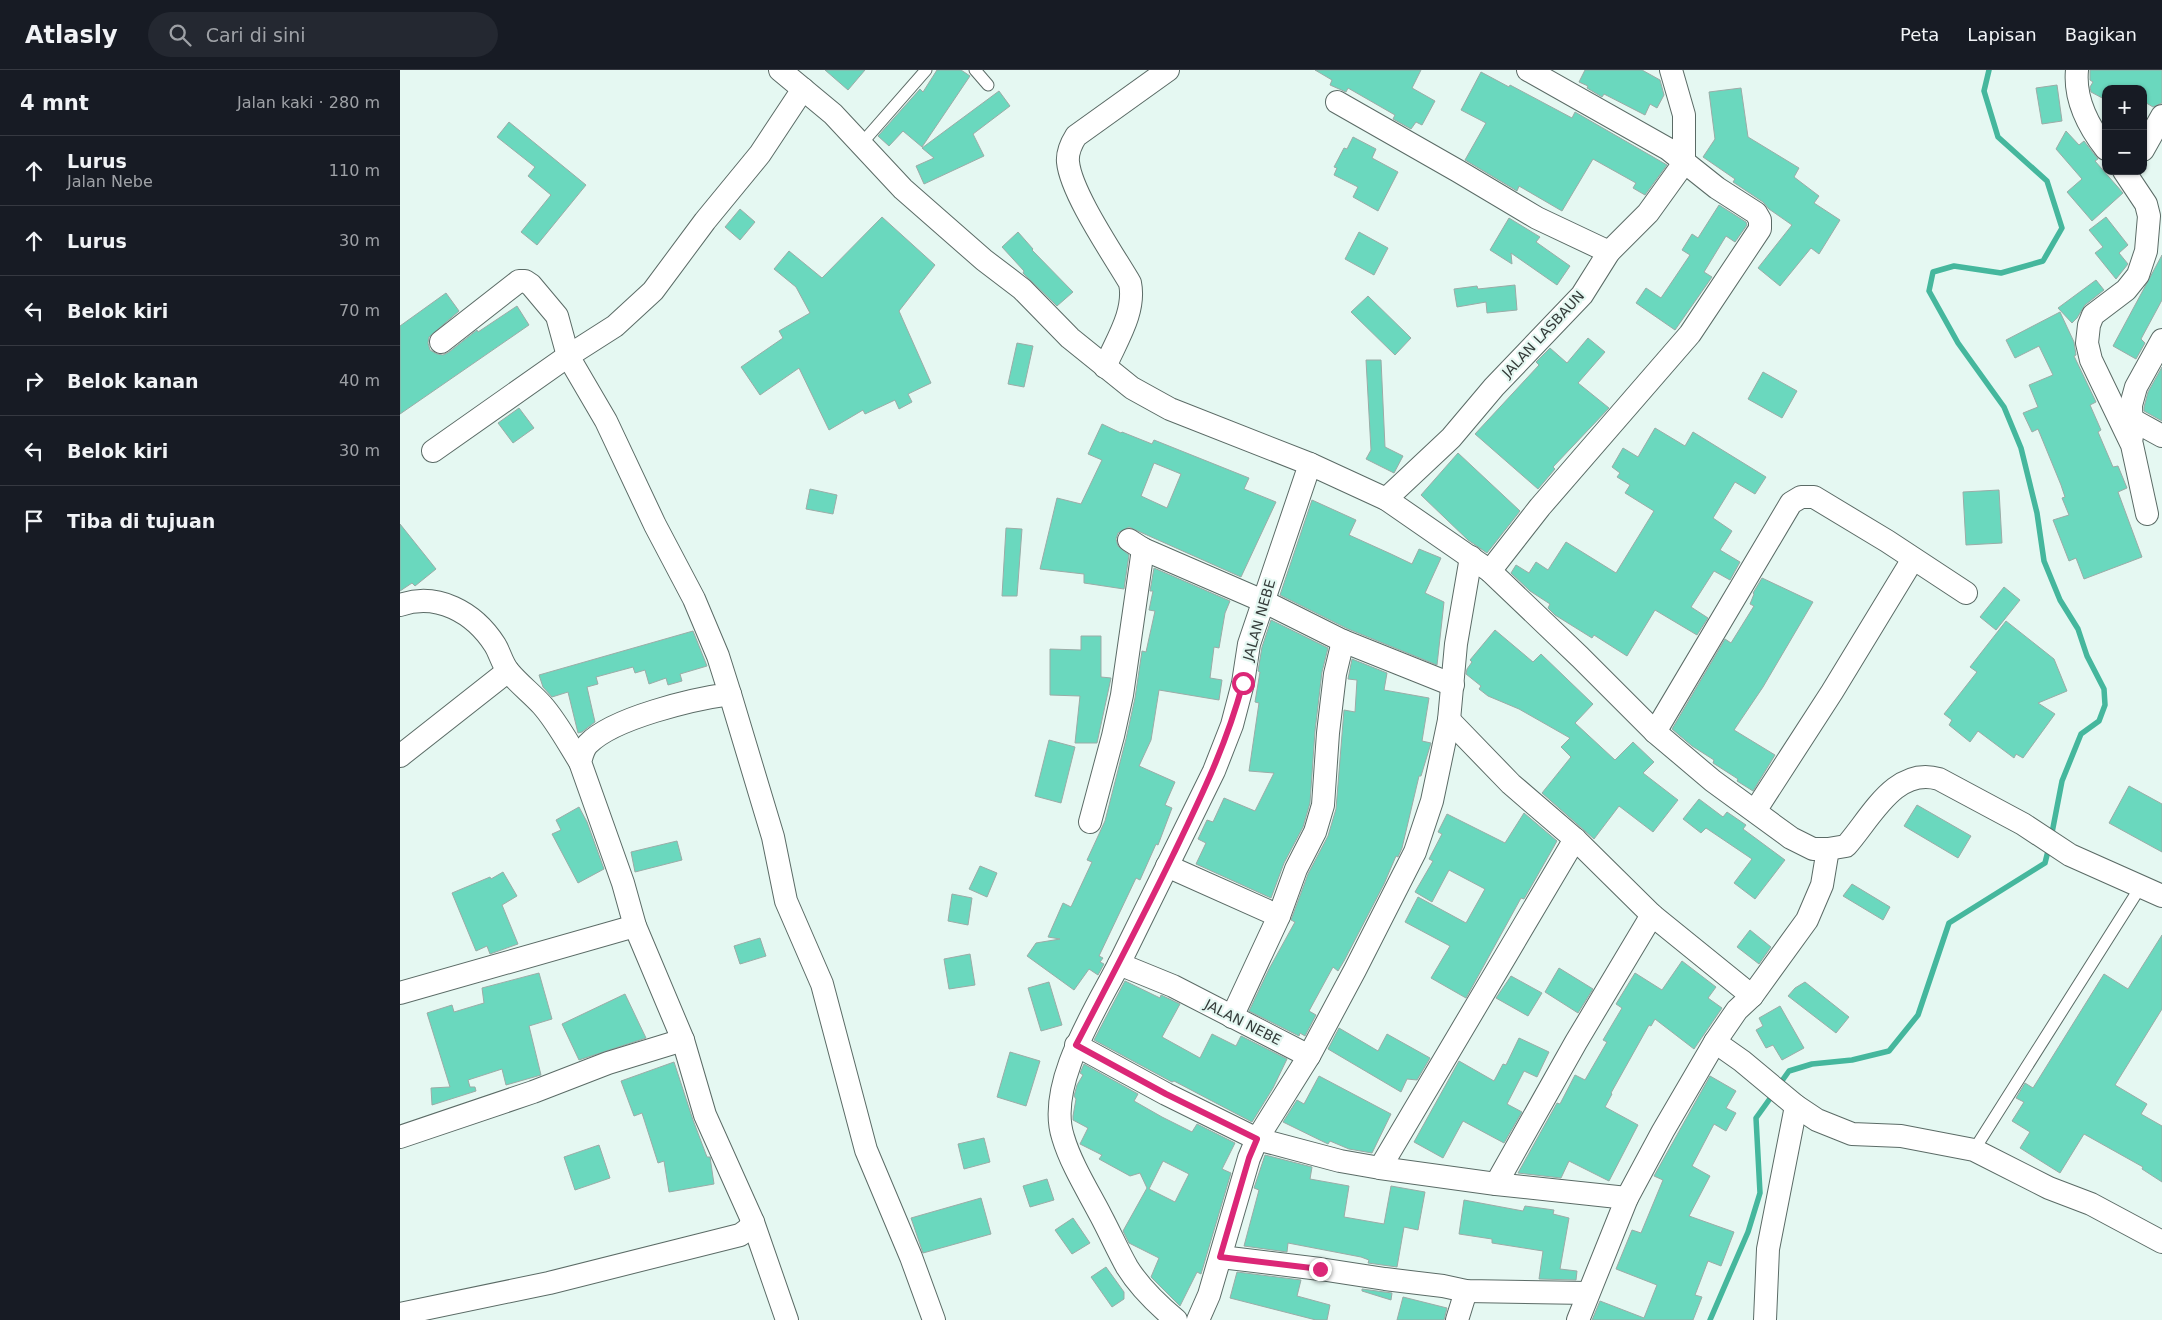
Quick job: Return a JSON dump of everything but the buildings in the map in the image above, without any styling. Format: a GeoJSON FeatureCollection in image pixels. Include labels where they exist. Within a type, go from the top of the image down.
{"type":"FeatureCollection","features":[{"type":"Feature","properties":{"kind":"street"},"geometry":{"type":"LineString","coordinates":[[780,70],[834,114],[902,189],[984,260],[1022,289],[1070,338],[1132,388],[1170,409],[1310,464],[1386,499],[1471,557],[1490,571],[1655,732],[1713,781],[1756,810],[1791,838],[1813,849],[1828,850],[1846,846],[1881,802],[1900,783],[1916,777],[1928,776],[1939,779],[2022,824],[2070,855],[2162,896]]}},
{"type":"Feature","properties":{"kind":"street"},"geometry":{"type":"LineString","coordinates":[[1105,367],[1130,309],[1132,296],[1130,283],[1078,192],[1068,161],[1069,153],[1076,136],[1168,70]]}},
{"type":"Feature","properties":{"kind":"street"},"geometry":{"type":"LineString","coordinates":[[1490,571],[1552,492],[1690,334],[1760,229],[1760,220],[1756,213],[1717,188],[1668,149],[1528,70]]}},
{"type":"Feature","properties":{"kind":"street"},"geometry":{"type":"LineString","coordinates":[[1671,70],[1684,115],[1684,163]]}},
{"type":"Feature","properties":{"kind":"street"},"geometry":{"type":"LineString","coordinates":[[2077,70],[2077,92],[2092,132],[2102,144]]}},
{"type":"Feature","properties":{"kind":"street"},"geometry":{"type":"LineString","coordinates":[[433,451],[568,356],[615,326],[653,291],[705,221],[760,154],[803,89]]}},
{"type":"Feature","properties":{"kind":"street"},"geometry":{"type":"LineString","coordinates":[[1337,102],[1537,218],[1609,252]]}},
{"type":"Feature","properties":{"kind":"street"},"geometry":{"type":"LineString","coordinates":[[2147,143],[2162,116]]}},
{"type":"Feature","properties":{"kind":"street","name":"JALAN LASBAUN"},"geometry":{"type":"LineString","coordinates":[[1386,499],[1451,438],[1494,388],[1582,295],[1609,252],[1648,213],[1684,163]]}},
{"type":"Feature","properties":{"kind":"street"},"geometry":{"type":"LineString","coordinates":[[2129,175],[2146,204],[2149,216],[2146,251],[2138,274],[2126,290],[2093,315],[2089,325],[2087,343],[2091,360],[2132,445]]}},
{"type":"Feature","properties":{"kind":"street"},"geometry":{"type":"LineString","coordinates":[[441,342],[519,281],[531,284],[557,316],[568,356],[606,421],[655,525],[694,599],[718,656],[773,837],[786,901],[822,984],[866,1150],[911,1257],[934,1320]]}},
{"type":"Feature","properties":{"kind":"street"},"geometry":{"type":"LineString","coordinates":[[2148,514],[2132,445],[2131,405],[2136,387],[2162,340]]}},
{"type":"Feature","properties":{"kind":"street"},"geometry":{"type":"LineString","coordinates":[[2131,419],[2162,436]]}},
{"type":"Feature","properties":{"kind":"street","name":"JALAN NEBE"},"geometry":{"type":"LineString","coordinates":[[1309,1056],[1173,986],[1119,964],[1214,770],[1232,725],[1243,683],[1249,644],[1310,464]]}},
{"type":"Feature","properties":{"kind":"street"},"geometry":{"type":"LineString","coordinates":[[1655,732],[1791,503],[1801,497],[1814,497],[1887,541],[1966,593]]}},
{"type":"Feature","properties":{"kind":"street"},"geometry":{"type":"LineString","coordinates":[[1090,822],[1122,695],[1136,545],[1263,601],[1343,641],[1453,685]]}},
{"type":"Feature","properties":{"kind":"street"},"geometry":{"type":"LineString","coordinates":[[1198,1320],[1209,1296],[1249,1158],[1257,1139],[1309,1056],[1415,852],[1432,801],[1449,720],[1456,644],[1471,557]]}},
{"type":"Feature","properties":{"kind":"street"},"geometry":{"type":"LineString","coordinates":[[1756,810],[1832,692],[1913,559]]}},
{"type":"Feature","properties":{"kind":"street"},"geometry":{"type":"LineString","coordinates":[[400,605],[420,600],[446,603],[463,613],[485,631],[496,646],[508,671],[543,706],[580,762],[624,883],[635,926],[683,1040],[705,1115],[753,1222],[787,1320]]}},
{"type":"Feature","properties":{"kind":"street"},"geometry":{"type":"LineString","coordinates":[[1232,1017],[1279,916],[1296,869],[1315,832],[1323,805],[1328,733],[1335,674],[1343,641]]}},
{"type":"Feature","properties":{"kind":"street"},"geometry":{"type":"LineString","coordinates":[[400,756],[508,671]]}},
{"type":"Feature","properties":{"kind":"street"},"geometry":{"type":"LineString","coordinates":[[580,762],[586,746],[604,730],[667,709],[730,694]]}},
{"type":"Feature","properties":{"kind":"street"},"geometry":{"type":"LineString","coordinates":[[1449,720],[1511,784],[1575,839],[1652,915],[1752,996]]}},
{"type":"Feature","properties":{"kind":"street"},"geometry":{"type":"LineString","coordinates":[[1380,1168],[1575,839]]}},
{"type":"Feature","properties":{"kind":"street"},"geometry":{"type":"LineString","coordinates":[[1578,1320],[1627,1198],[1663,1131],[1715,1042],[1737,1010],[1752,996],[1807,920],[1822,885],[1828,850]]}},
{"type":"Feature","properties":{"kind":"street"},"geometry":{"type":"LineString","coordinates":[[1167,866],[1279,916]]}},
{"type":"Feature","properties":{"kind":"street"},"geometry":{"type":"LineString","coordinates":[[1496,1184],[1576,1042],[1652,915]]}},
{"type":"Feature","properties":{"kind":"street"},"geometry":{"type":"LineString","coordinates":[[400,993],[635,926]]}},
{"type":"Feature","properties":{"kind":"street"},"geometry":{"type":"LineString","coordinates":[[1119,964],[1076,1045],[1063,1091],[1059,1115],[1063,1138],[1128,1268],[1154,1301],[1176,1320]]}},
{"type":"Feature","properties":{"kind":"street"},"geometry":{"type":"LineString","coordinates":[[400,1137],[533,1092],[608,1063],[683,1040]]}},
{"type":"Feature","properties":{"kind":"street"},"geometry":{"type":"LineString","coordinates":[[1715,1042],[1817,1120],[1852,1134],[1902,1136],[1974,1150],[2049,1188],[2091,1204],[2162,1242]]}},
{"type":"Feature","properties":{"kind":"street"},"geometry":{"type":"LineString","coordinates":[[1076,1045],[1166,1094],[1257,1139],[1340,1162],[1496,1184],[1627,1198]]}},
{"type":"Feature","properties":{"kind":"street"},"geometry":{"type":"LineString","coordinates":[[1765,1320],[1768,1249],[1789,1100]]}},
{"type":"Feature","properties":{"kind":"street"},"geometry":{"type":"LineString","coordinates":[[400,1314],[549,1283],[740,1235],[753,1222]]}},
{"type":"Feature","properties":{"kind":"street"},"geometry":{"type":"LineString","coordinates":[[1220,1257],[1444,1286],[1466,1291],[1588,1294]]}},
{"type":"Feature","properties":{"kind":"street"},"geometry":{"type":"LineString","coordinates":[[1457,1320],[1466,1291]]}},
{"type":"Feature","properties":{"kind":"lane"},"geometry":{"type":"LineString","coordinates":[[862,143],[926,70]]}},
{"type":"Feature","properties":{"kind":"lane"},"geometry":{"type":"LineString","coordinates":[[975,70],[988,85]]}},
{"type":"Feature","properties":{"kind":"lane"},"geometry":{"type":"LineString","coordinates":[[1974,1150],[2141,886]]}},
{"type":"Feature","properties":{"kind":"waterway"},"geometry":{"type":"LineString","coordinates":[[1989,70],[1984,91],[1998,137],[2047,181],[2062,228],[2043,261],[2001,273],[1954,266],[1933,272],[1929,291],[1958,343],[2004,407],[2021,448],[2037,513],[2044,561],[2060,600],[2078,629],[2087,656],[2104,689],[2105,705],[2099,721],[2081,734],[2062,781],[2051,838]]}},
{"type":"Feature","properties":{"kind":"waterway"},"geometry":{"type":"LineString","coordinates":[[1779,1085],[1789,1071],[1812,1064],[1852,1060],[1889,1051],[1918,1015],[1949,923],[2045,863],[2049,847]]}},
{"type":"Feature","properties":{"kind":"waterway"},"geometry":{"type":"LineString","coordinates":[[1710,1320],[1748,1232],[1760,1193],[1756,1118],[1774,1093]]}},
{"type":"Feature","properties":{"kind":"route"},"geometry":{"type":"LineString","coordinates":[[1243,683],[1232,725],[1214,770],[1119,964],[1076,1045],[1166,1094],[1257,1139],[1249,1158],[1235,1213],[1220,1257],[1320,1269]]}}]}
